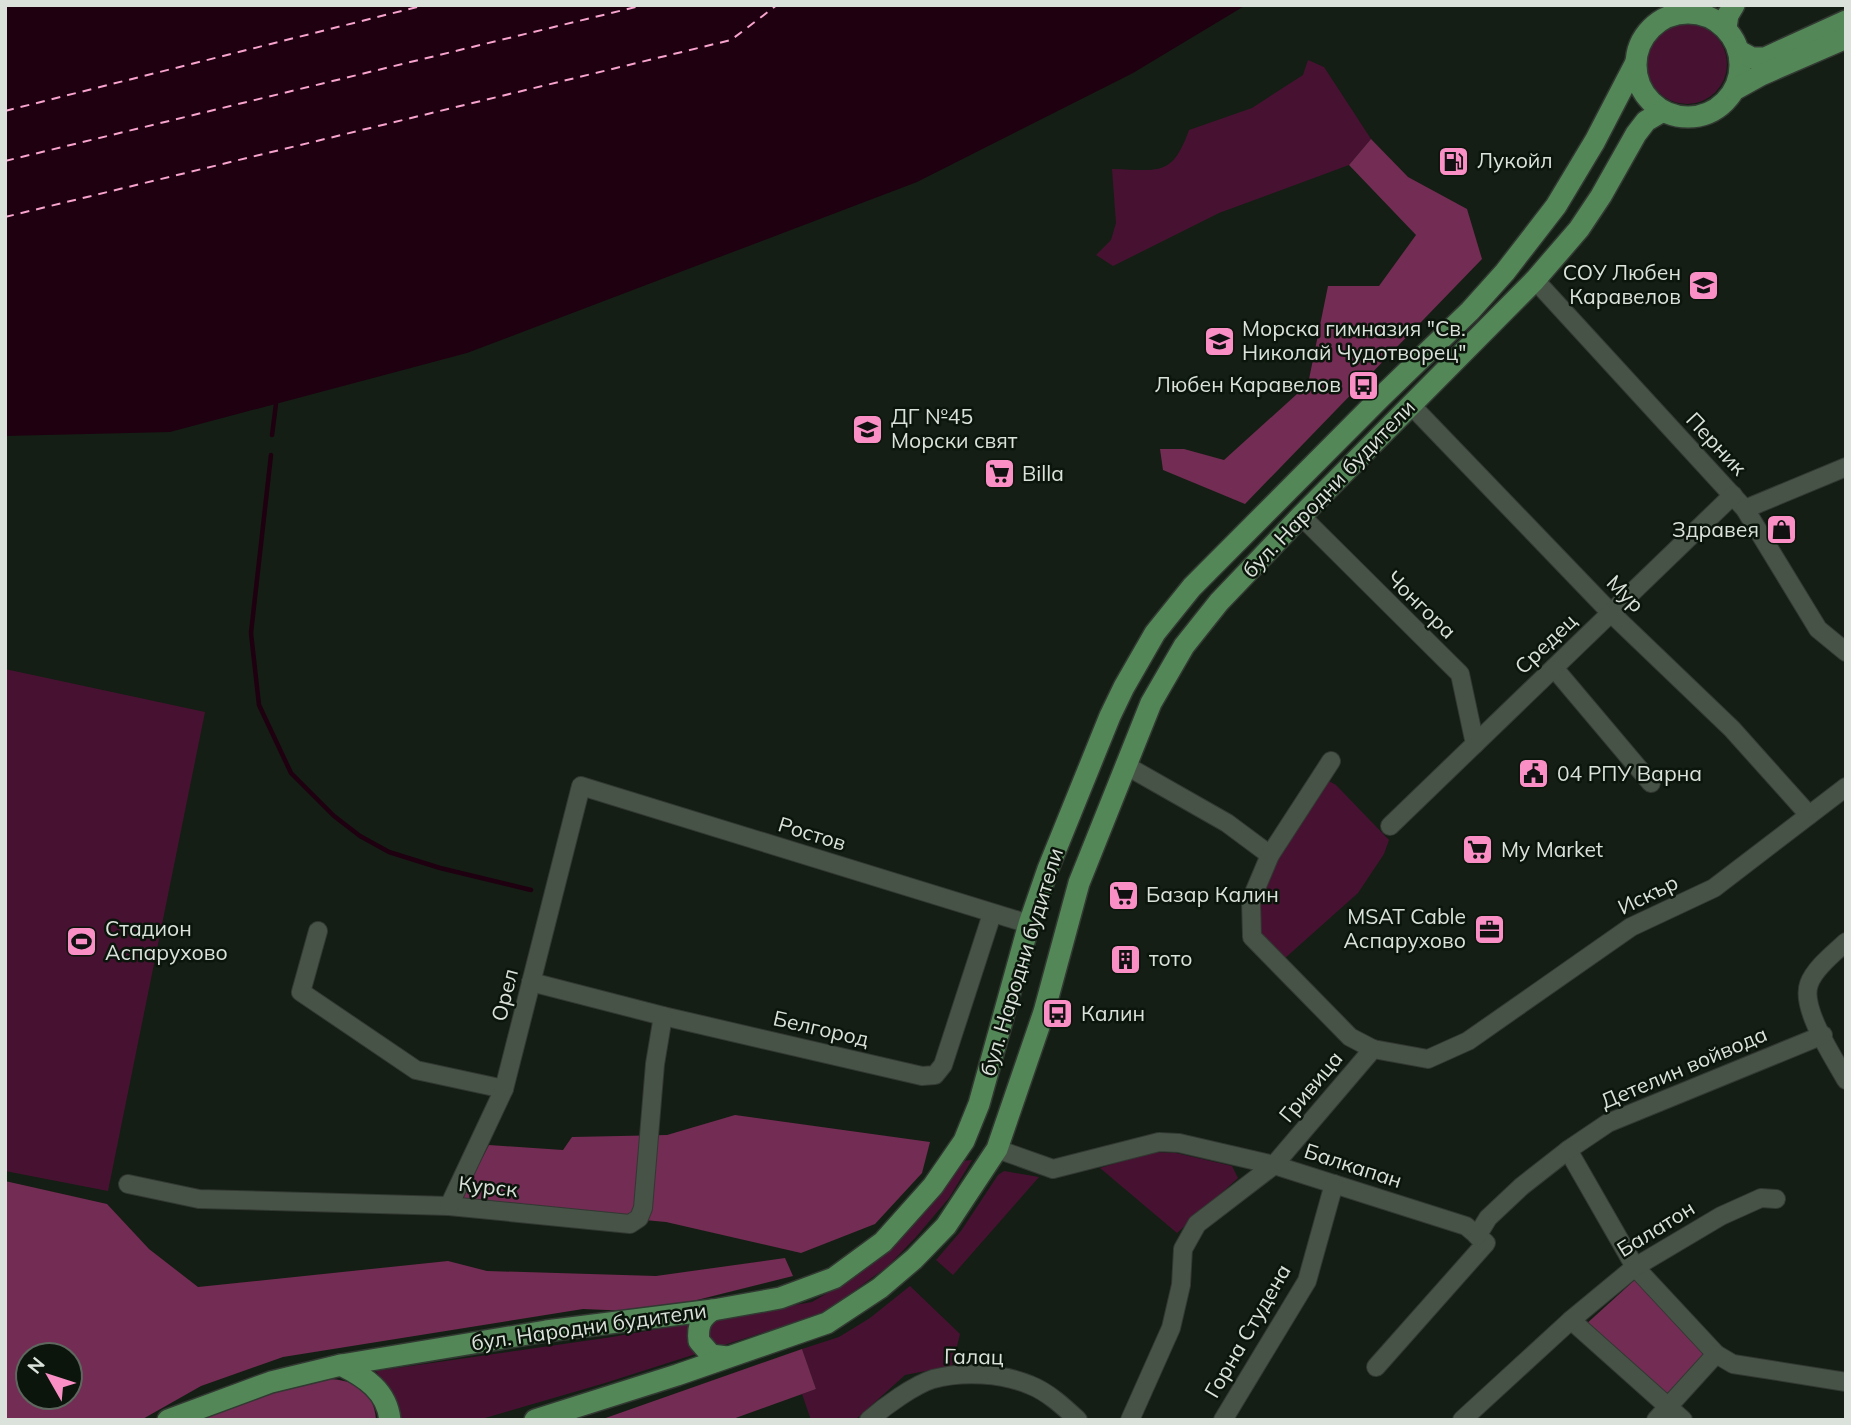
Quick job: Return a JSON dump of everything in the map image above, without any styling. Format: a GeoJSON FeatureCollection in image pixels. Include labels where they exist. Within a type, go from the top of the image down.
{"type":"FeatureCollection","features":[{"type":"Feature","properties":{"kind":"main road"},"geometry":{"type":"LineString","coordinates":[[1726,28],[1728,15],[1734,5]]}},
{"type":"Feature","properties":{"kind":"main road"},"geometry":{"type":"LineString","coordinates":[[1734,90],[1740,71],[1739,51],[1726,28],[1716,20],[1691,8],[1652,26],[1640,43],[1635,64],[1642,91],[1651,103],[1663,111],[1682,117],[1702,115],[1720,106],[1734,90],[1761,75],[1846,38]]}},
{"type":"Feature","properties":{"kind":"main road"},"geometry":{"type":"LineString","coordinates":[[1739,51],[1752,58],[1765,58],[1846,21]]}},
{"type":"Feature","properties":{"kind":"main road","name":"бул. Народни будители"},"geometry":{"type":"LineString","coordinates":[[168,1420],[271,1382],[341,1365],[546,1331],[713,1310],[780,1298],[834,1278],[883,1242],[933,1186],[964,1141],[979,1104],[1029,924],[1048,869],[1101,737],[1124,687],[1155,633],[1211,568],[1470,311],[1505,272],[1556,206],[1614,108],[1635,64]]}},
{"type":"Feature","properties":{"kind":"main road","name":"бул. Народни будители"},"geometry":{"type":"LineString","coordinates":[[536,1420],[827,1323],[880,1288],[914,1259],[946,1226],[997,1149],[1044,1012],[1079,883],[1151,703],[1184,646],[1219,602],[1301,516],[1535,280],[1579,229],[1636,134],[1646,121],[1663,111]]}},
{"type":"Feature","properties":{"kind":"main road"},"geometry":{"type":"LineString","coordinates":[[713,1310],[702,1318],[699,1324],[699,1341],[710,1354],[727,1357]]}},
{"type":"Feature","properties":{"kind":"main road"},"geometry":{"type":"LineString","coordinates":[[341,1365],[364,1377],[375,1387],[384,1398],[390,1420]]}},
{"type":"Feature","properties":{"kind":"street","name":"Перник"},"geometry":{"type":"LineString","coordinates":[[1535,280],[1745,509],[1818,629],[1846,652]]}},
{"type":"Feature","properties":{"kind":"street","name":"Мур"},"geometry":{"type":"LineString","coordinates":[[1410,404],[1611,613],[1732,729],[1809,815]]}},
{"type":"Feature","properties":{"kind":"street"},"geometry":{"type":"LineString","coordinates":[[1745,509],[1846,467]]}},
{"type":"Feature","properties":{"kind":"street","name":"Средец"},"geometry":{"type":"LineString","coordinates":[[1390,826],[1733,495]]}},
{"type":"Feature","properties":{"kind":"street","name":"Чонгора"},"geometry":{"type":"LineString","coordinates":[[1301,516],[1460,674],[1475,744]]}},
{"type":"Feature","properties":{"kind":"street"},"geometry":{"type":"LineString","coordinates":[[1554,668],[1651,783]]}},
{"type":"Feature","properties":{"kind":"street","name":"Гривица"},"geometry":{"type":"LineString","coordinates":[[1130,1420],[1171,1328],[1181,1285],[1183,1249],[1197,1224],[1274,1165],[1373,1049],[1350,1037],[1252,937],[1251,900],[1270,855],[1331,761]]}},
{"type":"Feature","properties":{"kind":"street"},"geometry":{"type":"LineString","coordinates":[[1125,765],[1227,823],[1270,855]]}},
{"type":"Feature","properties":{"kind":"street","name":"Ростов"},"geometry":{"type":"LineString","coordinates":[[581,786],[1029,924]]}},
{"type":"Feature","properties":{"kind":"street","name":"Орел"},"geometry":{"type":"LineString","coordinates":[[449,1206],[504,1089],[581,786]]}},
{"type":"Feature","properties":{"kind":"street","name":"Искър"},"geometry":{"type":"LineString","coordinates":[[1373,1049],[1428,1059],[1468,1041],[1632,927],[1714,888],[1846,788]]}},
{"type":"Feature","properties":{"kind":"street","name":"Белгород"},"geometry":{"type":"LineString","coordinates":[[531,982],[663,1016],[922,1076],[935,1075],[943,1065],[992,914]]}},
{"type":"Feature","properties":{"kind":"street"},"geometry":{"type":"LineString","coordinates":[[318,931],[302,992],[416,1070],[504,1089]]}},
{"type":"Feature","properties":{"kind":"street"},"geometry":{"type":"LineString","coordinates":[[1846,943],[1809,983],[1807,997],[1810,1010],[1846,1080]]}},
{"type":"Feature","properties":{"kind":"street","name":"Курск"},"geometry":{"type":"LineString","coordinates":[[128,1184],[199,1199],[449,1206],[624,1224],[635,1222],[643,1208],[655,1063],[663,1016]]}},
{"type":"Feature","properties":{"kind":"street","name":"Детелин войвода"},"geometry":{"type":"LineString","coordinates":[[1376,1367],[1481,1239],[1488,1218],[1568,1150],[1608,1123],[1634,1111],[1822,1035]]}},
{"type":"Feature","properties":{"kind":"street","name":"Балкапан"},"geometry":{"type":"LineString","coordinates":[[997,1149],[1053,1169],[1159,1142],[1179,1143],[1274,1165],[1334,1184],[1466,1226],[1481,1239]]}},
{"type":"Feature","properties":{"kind":"street"},"geometry":{"type":"LineString","coordinates":[[1568,1150],[1635,1267],[1716,1354],[1733,1364],[1846,1382]]}},
{"type":"Feature","properties":{"kind":"street","name":"Горна Студена"},"geometry":{"type":"LineString","coordinates":[[1223,1420],[1307,1280],[1334,1184]]}},
{"type":"Feature","properties":{"kind":"street","name":"Балатон"},"geometry":{"type":"LineString","coordinates":[[1462,1420],[1571,1320],[1635,1267],[1721,1216],[1761,1198],[1776,1199]]}},
{"type":"Feature","properties":{"kind":"street"},"geometry":{"type":"LineString","coordinates":[[1571,1320],[1662,1413],[1683,1420]]}},
{"type":"Feature","properties":{"kind":"street"},"geometry":{"type":"LineString","coordinates":[[1662,1413],[1716,1354]]}},
{"type":"Feature","properties":{"kind":"street","name":"Галац"},"geometry":{"type":"LineString","coordinates":[[869,1420],[882,1408],[931,1380],[957,1375],[985,1375],[1031,1385],[1078,1420]]}},
{"type":"Feature","properties":{"kind":"shaded area"},"geometry":{"type":"Polygon","coordinates":[[[5,5],[1246,5],[1133,73],[917,182],[467,353],[170,432],[5,436],[5,5]]]}},
{"type":"Feature","properties":{"kind":"shaded area"},"geometry":{"type":"Polygon","coordinates":[[[1679,24],[1695,24],[1716,35],[1727,56],[1727,72],[1716,93],[1695,104],[1679,104],[1665,98],[1653,86],[1647,72],[1647,56],[1653,42],[1665,30],[1679,24]]]}},
{"type":"Feature","properties":{"kind":"shaded area"},"geometry":{"type":"Polygon","coordinates":[[[1308,60],[1324,67],[1371,139],[1349,165],[1219,213],[1113,266],[1096,255],[1111,240],[1116,223],[1112,169],[1152,170],[1169,164],[1183,145],[1189,130],[1252,108],[1303,75],[1308,60]]]}},
{"type":"Feature","properties":{"kind":"shaded area"},"geometry":{"type":"Polygon","coordinates":[[[1371,139],[1408,177],[1467,209],[1482,259],[1245,504],[1163,470],[1160,449],[1184,449],[1224,460],[1308,384],[1328,286],[1379,286],[1416,235],[1349,165],[1371,139]]]}},
{"type":"Feature","properties":{"kind":"shaded area","name":"Стадион Аспарухово"},"geometry":{"type":"Polygon","coordinates":[[[5,669],[205,712],[108,1191],[5,1171],[5,669]]]}},
{"type":"Feature","properties":{"kind":"shaded area"},"geometry":{"type":"Polygon","coordinates":[[[1329,781],[1389,840],[1384,854],[1358,893],[1284,959],[1257,933],[1258,902],[1264,882],[1323,785],[1329,781]]]}},
{"type":"Feature","properties":{"kind":"shaded area"},"geometry":{"type":"Polygon","coordinates":[[[735,1115],[930,1142],[922,1173],[875,1224],[801,1253],[666,1222],[459,1203],[489,1145],[563,1150],[572,1137],[667,1135],[735,1115]]]}},
{"type":"Feature","properties":{"kind":"shaded area"},"geometry":{"type":"Polygon","coordinates":[[[1153,1152],[1176,1153],[1232,1166],[1238,1178],[1177,1233],[1100,1168],[1153,1152]]]}},
{"type":"Feature","properties":{"kind":"shaded area"},"geometry":{"type":"Polygon","coordinates":[[[972,1160],[949,1198],[888,1266],[824,1313],[605,1383],[478,1420],[401,1420],[399,1407],[376,1371],[612,1337],[812,1302],[879,1258],[913,1226],[939,1195],[962,1161],[972,1160]]]}},
{"type":"Feature","properties":{"kind":"shaded area"},"geometry":{"type":"Polygon","coordinates":[[[1004,1171],[1039,1177],[953,1275],[936,1260],[961,1231],[998,1175],[1004,1171]]]}},
{"type":"Feature","properties":{"kind":"shaded area"},"geometry":{"type":"Polygon","coordinates":[[[5,1181],[107,1204],[149,1249],[198,1287],[448,1261],[487,1271],[656,1276],[785,1258],[793,1276],[693,1301],[631,1311],[583,1309],[283,1357],[201,1386],[141,1420],[5,1420],[5,1181]]]}},
{"type":"Feature","properties":{"kind":"shaded area"},"geometry":{"type":"Polygon","coordinates":[[[1638,1277],[1708,1355],[1663,1399],[1584,1326],[1638,1277]]]}},
{"type":"Feature","properties":{"kind":"shaded area"},"geometry":{"type":"Polygon","coordinates":[[[910,1286],[960,1334],[952,1366],[905,1375],[855,1420],[811,1420],[802,1394],[816,1389],[802,1349],[839,1337],[870,1318],[910,1286]]]}},
{"type":"Feature","properties":{"kind":"shaded area"},"geometry":{"type":"Polygon","coordinates":[[[802,1349],[816,1389],[730,1420],[600,1420],[802,1349]]]}},
{"type":"Feature","properties":{"kind":"shaded area"},"geometry":{"type":"Polygon","coordinates":[[[328,1379],[347,1382],[362,1389],[372,1402],[376,1420],[196,1420],[285,1387],[328,1379]]]}},
{"type":"Feature","properties":{"kind":"waterway"},"geometry":{"type":"LineString","coordinates":[[272,435],[276,404]]}},
{"type":"Feature","properties":{"kind":"waterway"},"geometry":{"type":"LineString","coordinates":[[271,455],[251,633],[259,705],[291,773],[334,816],[360,836],[389,852],[440,868],[531,890]]}},
{"type":"Feature","properties":{"kind":"ferry route"},"geometry":{"type":"LineString","coordinates":[[5,111],[425,5]]}},
{"type":"Feature","properties":{"kind":"ferry route"},"geometry":{"type":"LineString","coordinates":[[5,161],[644,5]]}},
{"type":"Feature","properties":{"kind":"ferry route"},"geometry":{"type":"LineString","coordinates":[[5,217],[731,40],[777,5]]}},
{"type":"Feature","properties":{"kind":"place","name":"Лукойл"},"geometry":{"type":"Point","coordinates":[1454,161]}},
{"type":"Feature","properties":{"kind":"place","name":"СОУ Любен Каравелов"},"geometry":{"type":"Point","coordinates":[1704,285]}},
{"type":"Feature","properties":{"kind":"place","name":"Морска гимназия \"Св. Николай Чудотворец\""},"geometry":{"type":"Point","coordinates":[1219,341]}},
{"type":"Feature","properties":{"kind":"place","name":"Любен Каравелов"},"geometry":{"type":"Point","coordinates":[1364,385]}},
{"type":"Feature","properties":{"kind":"place","name":"ДГ №45 Морски свят"},"geometry":{"type":"Point","coordinates":[868,429]}},
{"type":"Feature","properties":{"kind":"place","name":"Billa"},"geometry":{"type":"Point","coordinates":[999,474]}},
{"type":"Feature","properties":{"kind":"place","name":"Здравея"},"geometry":{"type":"Point","coordinates":[1782,530]}},
{"type":"Feature","properties":{"kind":"place","name":"04 РПУ Варна"},"geometry":{"type":"Point","coordinates":[1534,774]}},
{"type":"Feature","properties":{"kind":"place","name":"My Market"},"geometry":{"type":"Point","coordinates":[1478,850]}},
{"type":"Feature","properties":{"kind":"place","name":"Базар Калин"},"geometry":{"type":"Point","coordinates":[1123,895]}},
{"type":"Feature","properties":{"kind":"place","name":"MSAT Cable Аспарухово"},"geometry":{"type":"Point","coordinates":[1489,929]}},
{"type":"Feature","properties":{"kind":"place","name":"Стадион Аспарухово"},"geometry":{"type":"Point","coordinates":[82,941]}},
{"type":"Feature","properties":{"kind":"place","name":"тото"},"geometry":{"type":"Point","coordinates":[1126,959]}},
{"type":"Feature","properties":{"kind":"place","name":"Калин"},"geometry":{"type":"Point","coordinates":[1058,1014]}}]}
